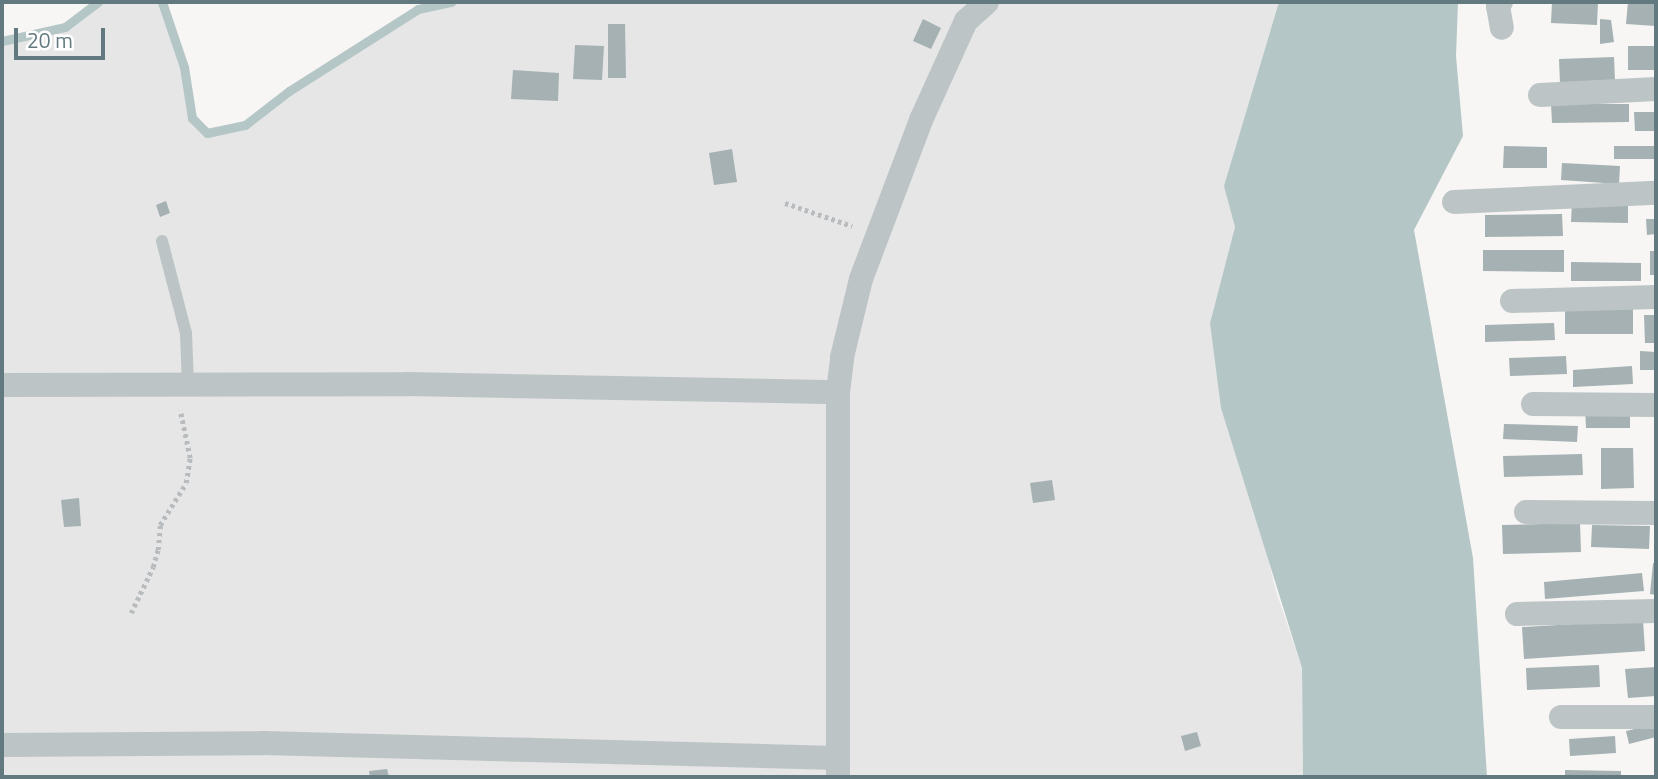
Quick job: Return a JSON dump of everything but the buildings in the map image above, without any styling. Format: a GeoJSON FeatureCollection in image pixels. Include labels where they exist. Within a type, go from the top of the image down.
{"type":"FeatureCollection","features":[{"type":"Feature","properties":{"kind":"street"},"geometry":{"type":"LineString","coordinates":[[2,745],[263,743],[838,768],[838,392],[858,292],[876,234],[921,120],[966,21],[988,2]]}},
{"type":"Feature","properties":{"kind":"street"},"geometry":{"type":"LineString","coordinates":[[1502,2],[1498,6],[1502,28]]}},
{"type":"Feature","properties":{"kind":"street"},"geometry":{"type":"LineString","coordinates":[[1540,95],[1656,89]]}},
{"type":"Feature","properties":{"kind":"street"},"geometry":{"type":"LineString","coordinates":[[1454,202],[1656,193]]}},
{"type":"Feature","properties":{"kind":"street"},"geometry":{"type":"LineString","coordinates":[[1512,301],[1656,297]]}},
{"type":"Feature","properties":{"kind":"street"},"geometry":{"type":"LineString","coordinates":[[2,385],[407,384],[838,392]]}},
{"type":"Feature","properties":{"kind":"street"},"geometry":{"type":"LineString","coordinates":[[1533,404],[1656,405]]}},
{"type":"Feature","properties":{"kind":"street"},"geometry":{"type":"LineString","coordinates":[[1525,512],[1656,513]]}},
{"type":"Feature","properties":{"kind":"street"},"geometry":{"type":"LineString","coordinates":[[1517,614],[1656,611]]}},
{"type":"Feature","properties":{"kind":"street"},"geometry":{"type":"LineString","coordinates":[[1561,717],[1656,718]]}},
{"type":"Feature","properties":{"kind":"lane"},"geometry":{"type":"LineString","coordinates":[[162,241],[186,333],[181,385]]}},
{"type":"Feature","properties":{"kind":"path"},"geometry":{"type":"LineString","coordinates":[[785,203],[876,234]]}},
{"type":"Feature","properties":{"kind":"path"},"geometry":{"type":"LineString","coordinates":[[131,613],[159,550],[160,525],[186,483],[190,458],[181,385]]}},
{"type":"Feature","properties":{"kind":"shaded area"},"geometry":{"type":"Polygon","coordinates":[[[98,2],[162,2],[184,67],[192,118],[207,133],[245,125],[289,91],[418,9],[451,2],[1279,2],[1225,186],[1235,227],[1210,323],[1276,591],[1302,668],[1303,777],[2,777],[2,41],[65,27],[98,2]]]}},
{"type":"Feature","properties":{"kind":"shaded area"},"geometry":{"type":"Polygon","coordinates":[[[1279,2],[1458,2],[1456,56],[1463,136],[1414,230],[1473,558],[1487,777],[1303,777],[1302,668],[1221,408],[1210,323],[1235,227],[1224,186],[1279,2]]]}},
{"type":"Feature","properties":{"kind":"waterway"},"geometry":{"type":"LineString","coordinates":[[2,41],[65,27],[98,2]]}},
{"type":"Feature","properties":{"kind":"waterway"},"geometry":{"type":"LineString","coordinates":[[162,2],[184,67],[192,118],[207,133],[245,125],[289,91],[418,9],[451,2]]}}]}
